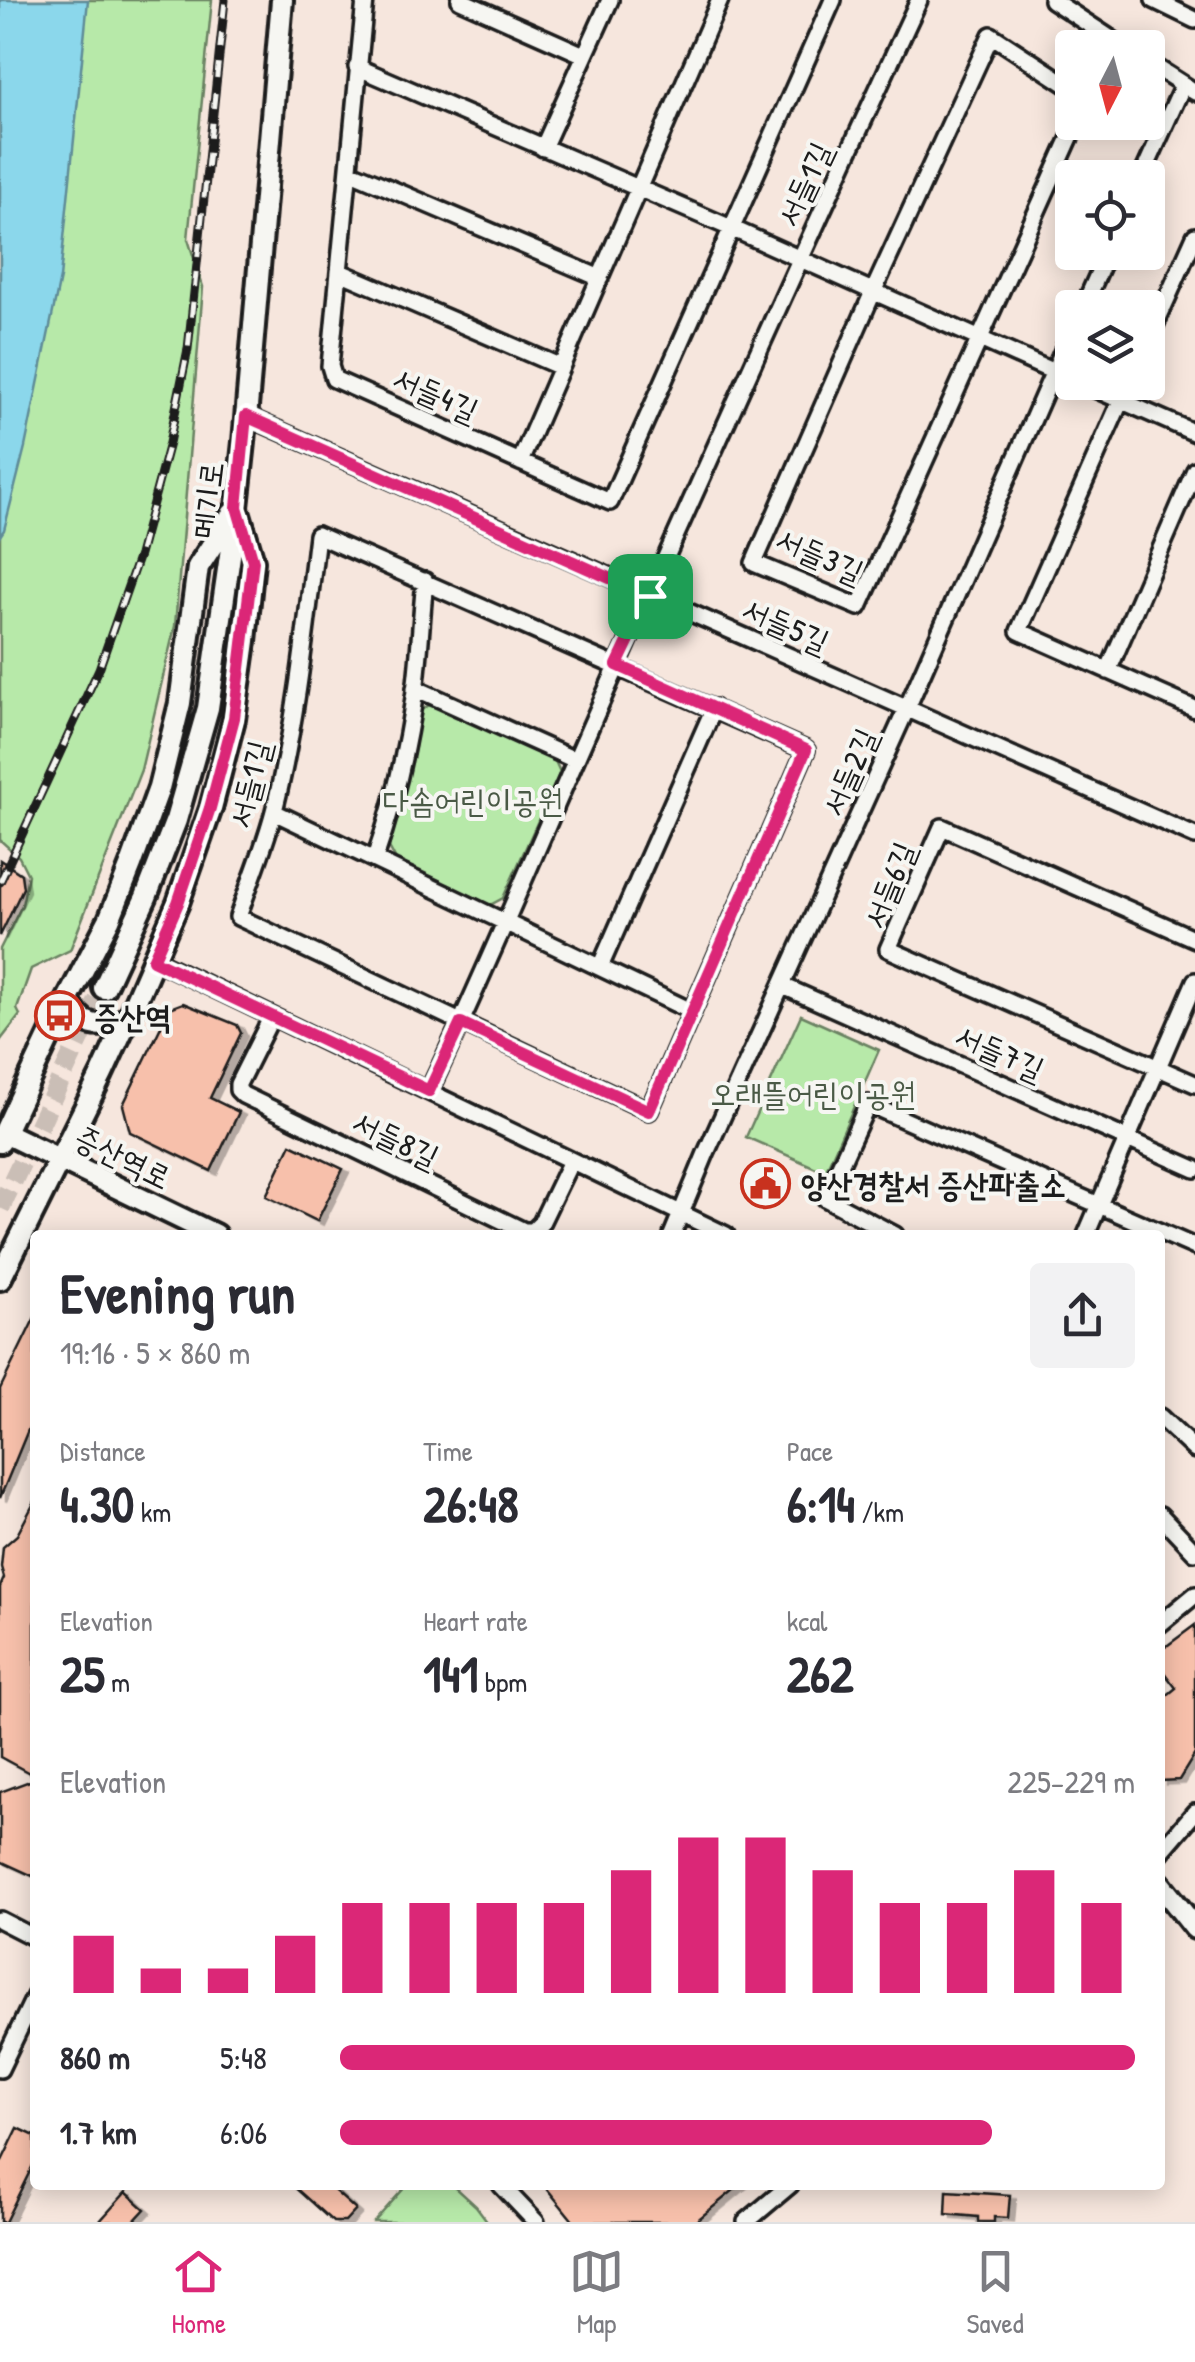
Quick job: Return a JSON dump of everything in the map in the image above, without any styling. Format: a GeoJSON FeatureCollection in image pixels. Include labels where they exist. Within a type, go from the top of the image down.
{"type":"FeatureCollection","features":[{"type":"Feature","properties":{"kind":"street","name":"메기로"},"geometry":{"type":"LineString","coordinates":[[104,988],[176,820],[208,708],[237,507],[282,0]]}},
{"type":"Feature","properties":{"kind":"street","name":"서들4길"},"geometry":{"type":"LineString","coordinates":[[365,0],[330,366],[334,378],[520,462]]}},
{"type":"Feature","properties":{"kind":"street"},"geometry":{"type":"LineString","coordinates":[[460,0],[487,6],[584,55]]}},
{"type":"Feature","properties":{"kind":"street"},"geometry":{"type":"LineString","coordinates":[[543,148],[610,0]]}},
{"type":"Feature","properties":{"kind":"street"},"geometry":{"type":"LineString","coordinates":[[720,0],[520,462],[610,502],[832,0]]}},
{"type":"Feature","properties":{"kind":"street","name":"서들1길"},"geometry":{"type":"LineString","coordinates":[[429,1091],[617,665],[919,0]]}},
{"type":"Feature","properties":{"kind":"street"},"geometry":{"type":"LineString","coordinates":[[1052,0],[1098,30]]}},
{"type":"Feature","properties":{"kind":"street"},"geometry":{"type":"LineString","coordinates":[[1154,0],[1195,20]]}},
{"type":"Feature","properties":{"kind":"street","name":"서들3길"},"geometry":{"type":"LineString","coordinates":[[1055,77],[991,35],[754,563],[859,606],[1069,140]]}},
{"type":"Feature","properties":{"kind":"street"},"geometry":{"type":"LineString","coordinates":[[357,67],[1054,372]]}},
{"type":"Feature","properties":{"kind":"street"},"geometry":{"type":"LineString","coordinates":[[1151,160],[1189,88],[1165,73]]}},
{"type":"Feature","properties":{"kind":"street"},"geometry":{"type":"LineString","coordinates":[[349,170],[600,278]]}},
{"type":"Feature","properties":{"kind":"street"},"geometry":{"type":"LineString","coordinates":[[1165,303],[1195,236]]}},
{"type":"Feature","properties":{"kind":"street"},"geometry":{"type":"LineString","coordinates":[[340,272],[561,367]]}},
{"type":"Feature","properties":{"kind":"street","name":"서들2길"},"geometry":{"type":"LineString","coordinates":[[674,1230],[1054,372]]}},
{"type":"Feature","properties":{"kind":"street"},"geometry":{"type":"LineString","coordinates":[[1195,434],[1120,401],[1020,631],[1195,709]]}},
{"type":"Feature","properties":{"kind":"street","name":"서들5길"},"geometry":{"type":"LineString","coordinates":[[246,416],[1195,836]]}},
{"type":"Feature","properties":{"kind":"street"},"geometry":{"type":"LineString","coordinates":[[1108,671],[1195,470]]}},
{"type":"Feature","properties":{"kind":"street"},"geometry":{"type":"LineString","coordinates":[[0,1280],[153,960],[178,903],[210,808],[234,718],[253,561],[237,507]]}},
{"type":"Feature","properties":{"kind":"street"},"geometry":{"type":"LineString","coordinates":[[2,1138],[109,920],[159,788],[180,703],[198,568],[237,507]]}},
{"type":"Feature","properties":{"kind":"street","name":"서들1길"},"geometry":{"type":"LineString","coordinates":[[317,534],[617,665],[806,750],[649,1111],[238,916],[274,812],[300,682],[317,534]]}},
{"type":"Feature","properties":{"kind":"street"},"geometry":{"type":"LineString","coordinates":[[375,858],[401,770],[415,688],[425,581]]}},
{"type":"Feature","properties":{"kind":"street"},"geometry":{"type":"LineString","coordinates":[[415,688],[576,760]]}},
{"type":"Feature","properties":{"kind":"street"},"geometry":{"type":"LineString","coordinates":[[600,967],[714,708]]}},
{"type":"Feature","properties":{"kind":"street"},"geometry":{"type":"LineString","coordinates":[[274,812],[690,1011]]}},
{"type":"Feature","properties":{"kind":"street","name":"서들6길"},"geometry":{"type":"LineString","coordinates":[[1195,939],[942,828],[888,949],[1195,1084]]}},
{"type":"Feature","properties":{"kind":"street","name":"서들8길"},"geometry":{"type":"LineString","coordinates":[[153,960],[715,1230]]}},
{"type":"Feature","properties":{"kind":"street"},"geometry":{"type":"LineString","coordinates":[[1088,1230],[1195,981]]}},
{"type":"Feature","properties":{"kind":"street","name":"서들7길"},"geometry":{"type":"LineString","coordinates":[[783,986],[1195,1168]]}},
{"type":"Feature","properties":{"kind":"street"},"geometry":{"type":"LineString","coordinates":[[68,1000],[76,1015],[92,1025],[126,1020]]}},
{"type":"Feature","properties":{"kind":"street","name":"서들8길"},"geometry":{"type":"LineString","coordinates":[[272,1018],[238,1084],[243,1096],[522,1230]]}},
{"type":"Feature","properties":{"kind":"street"},"geometry":{"type":"LineString","coordinates":[[886,1230],[825,1198],[868,1104],[1152,1230]]}},
{"type":"Feature","properties":{"kind":"street","name":"증산역로"},"geometry":{"type":"LineString","coordinates":[[2,1138],[58,1160],[205,1230]]}},
{"type":"Feature","properties":{"kind":"street","name":"서들8길"},"geometry":{"type":"LineString","coordinates":[[534,1230],[571,1161]]}},
{"type":"Feature","properties":{"kind":"street"},"geometry":{"type":"LineString","coordinates":[[1165,1236],[1195,1247]]}},
{"type":"Feature","properties":{"kind":"street"},"geometry":{"type":"LineString","coordinates":[[1165,1421],[1193,1442]]}},
{"type":"Feature","properties":{"kind":"street"},"geometry":{"type":"LineString","coordinates":[[1165,1519],[1195,1552]]}},
{"type":"Feature","properties":{"kind":"street"},"geometry":{"type":"LineString","coordinates":[[1165,1620],[1195,1594]]}},
{"type":"Feature","properties":{"kind":"street"},"geometry":{"type":"LineString","coordinates":[[1165,1846],[1195,1812]]}},
{"type":"Feature","properties":{"kind":"street"},"geometry":{"type":"LineString","coordinates":[[1165,1890],[1195,1928]]}},
{"type":"Feature","properties":{"kind":"street"},"geometry":{"type":"LineString","coordinates":[[0,1920],[30,1935]]}},
{"type":"Feature","properties":{"kind":"street"},"geometry":{"type":"LineString","coordinates":[[0,2069],[30,2006]]}},
{"type":"Feature","properties":{"kind":"street"},"geometry":{"type":"LineString","coordinates":[[505,2190],[536,2222]]}},
{"type":"Feature","properties":{"kind":"street"},"geometry":{"type":"LineString","coordinates":[[746,2222],[784,2190]]}},
{"type":"Feature","properties":{"kind":"green space"},"geometry":{"type":"Polygon","coordinates":[[[0,0],[212,0],[188,239],[203,287],[175,626],[141,770],[70,950],[31,969],[17,1009],[20,1015],[0,1041],[0,949],[22,905],[28,875],[19,857],[0,840],[0,0]]]}},
{"type":"Feature","properties":{"kind":"green space","name":"다솜어린이공원"},"geometry":{"type":"Polygon","coordinates":[[[431,704],[555,761],[560,772],[503,898],[490,905],[397,862],[389,847],[415,747],[418,712],[431,704]]]}},
{"type":"Feature","properties":{"kind":"green space","name":"오래뜰어린이공원"},"geometry":{"type":"Polygon","coordinates":[[[801,1015],[879,1050],[825,1172],[746,1137],[801,1015]]]}},
{"type":"Feature","properties":{"kind":"green space"},"geometry":{"type":"Polygon","coordinates":[[[403,2190],[458,2190],[488,2222],[374,2222],[403,2190]]]}},
{"type":"Feature","properties":{"kind":"water"},"geometry":{"type":"Polygon","coordinates":[[[0,0],[88,0],[60,278],[25,447],[0,536],[0,0]]]}},
{"type":"Feature","properties":{"kind":"building"},"geometry":{"type":"Polygon","coordinates":[[[0,860],[21,874],[23,888],[0,936],[0,860]]]}},
{"type":"Feature","properties":{"kind":"building"},"geometry":{"type":"Polygon","coordinates":[[[183,1003],[237,1025],[241,1033],[210,1098],[239,1112],[211,1171],[130,1132],[123,1105],[170,1008],[183,1003]]]}},
{"type":"Feature","properties":{"kind":"building"},"geometry":{"type":"Polygon","coordinates":[[[291,1144],[343,1169],[317,1221],[266,1196],[291,1144]]]}},
{"type":"Feature","properties":{"kind":"building"},"geometry":{"type":"Polygon","coordinates":[[[30,1327],[30,1425],[0,1498],[0,1389],[30,1327]]]}},
{"type":"Feature","properties":{"kind":"building"},"geometry":{"type":"Polygon","coordinates":[[[30,1510],[30,1773],[0,1757],[0,1587],[4,1578],[1,1567],[3,1547],[17,1535],[30,1510]]]}},
{"type":"Feature","properties":{"kind":"building"},"geometry":{"type":"Polygon","coordinates":[[[1195,1625],[1195,1754],[1179,1780],[1165,1781],[1165,1697],[1176,1688],[1165,1674],[1165,1647],[1195,1625]]]}},
{"type":"Feature","properties":{"kind":"building"},"geometry":{"type":"Polygon","coordinates":[[[30,1781],[30,1875],[0,1861],[0,1792],[30,1781]]]}},
{"type":"Feature","properties":{"kind":"building"},"geometry":{"type":"Polygon","coordinates":[[[18,2128],[30,2134],[30,2171],[5,2222],[0,2222],[0,2165],[18,2128]]]}},
{"type":"Feature","properties":{"kind":"building"},"geometry":{"type":"Polygon","coordinates":[[[298,2190],[334,2190],[356,2210],[345,2222],[333,2222],[298,2190]]]}},
{"type":"Feature","properties":{"kind":"building"},"geometry":{"type":"Polygon","coordinates":[[[548,2190],[734,2190],[695,2222],[574,2222],[548,2190]]]}},
{"type":"Feature","properties":{"kind":"building"},"geometry":{"type":"Polygon","coordinates":[[[947,2191],[1010,2195],[1008,2218],[978,2222],[978,2217],[946,2214],[947,2191]]]}},
{"type":"Feature","properties":{"kind":"building"},"geometry":{"type":"Polygon","coordinates":[[[126,2192],[145,2209],[133,2222],[99,2222],[126,2192]]]}},
{"type":"Feature","properties":{"kind":"tunnel"},"geometry":{"type":"LineString","coordinates":[[0,1208],[104,988]]}},
{"type":"Feature","properties":{"kind":"railway"},"geometry":{"type":"LineString","coordinates":[[0,882],[99,669],[139,555],[169,443],[188,349],[225,0]]}},
{"type":"Feature","properties":{"kind":"place","name":"증산역"},"geometry":{"type":"Point","coordinates":[59,1016]}},
{"type":"Feature","properties":{"kind":"place","name":"양산경찰서 증산파출소"},"geometry":{"type":"Point","coordinates":[766,1184]}},
{"type":"Feature","properties":{"kind":"route"},"geometry":{"type":"LineString","coordinates":[[246,416],[650,596],[617,665],[806,750],[649,1111],[461,1023],[429,1091],[153,960],[178,903],[210,808],[234,718],[253,561],[237,507],[246,416]]}}]}
